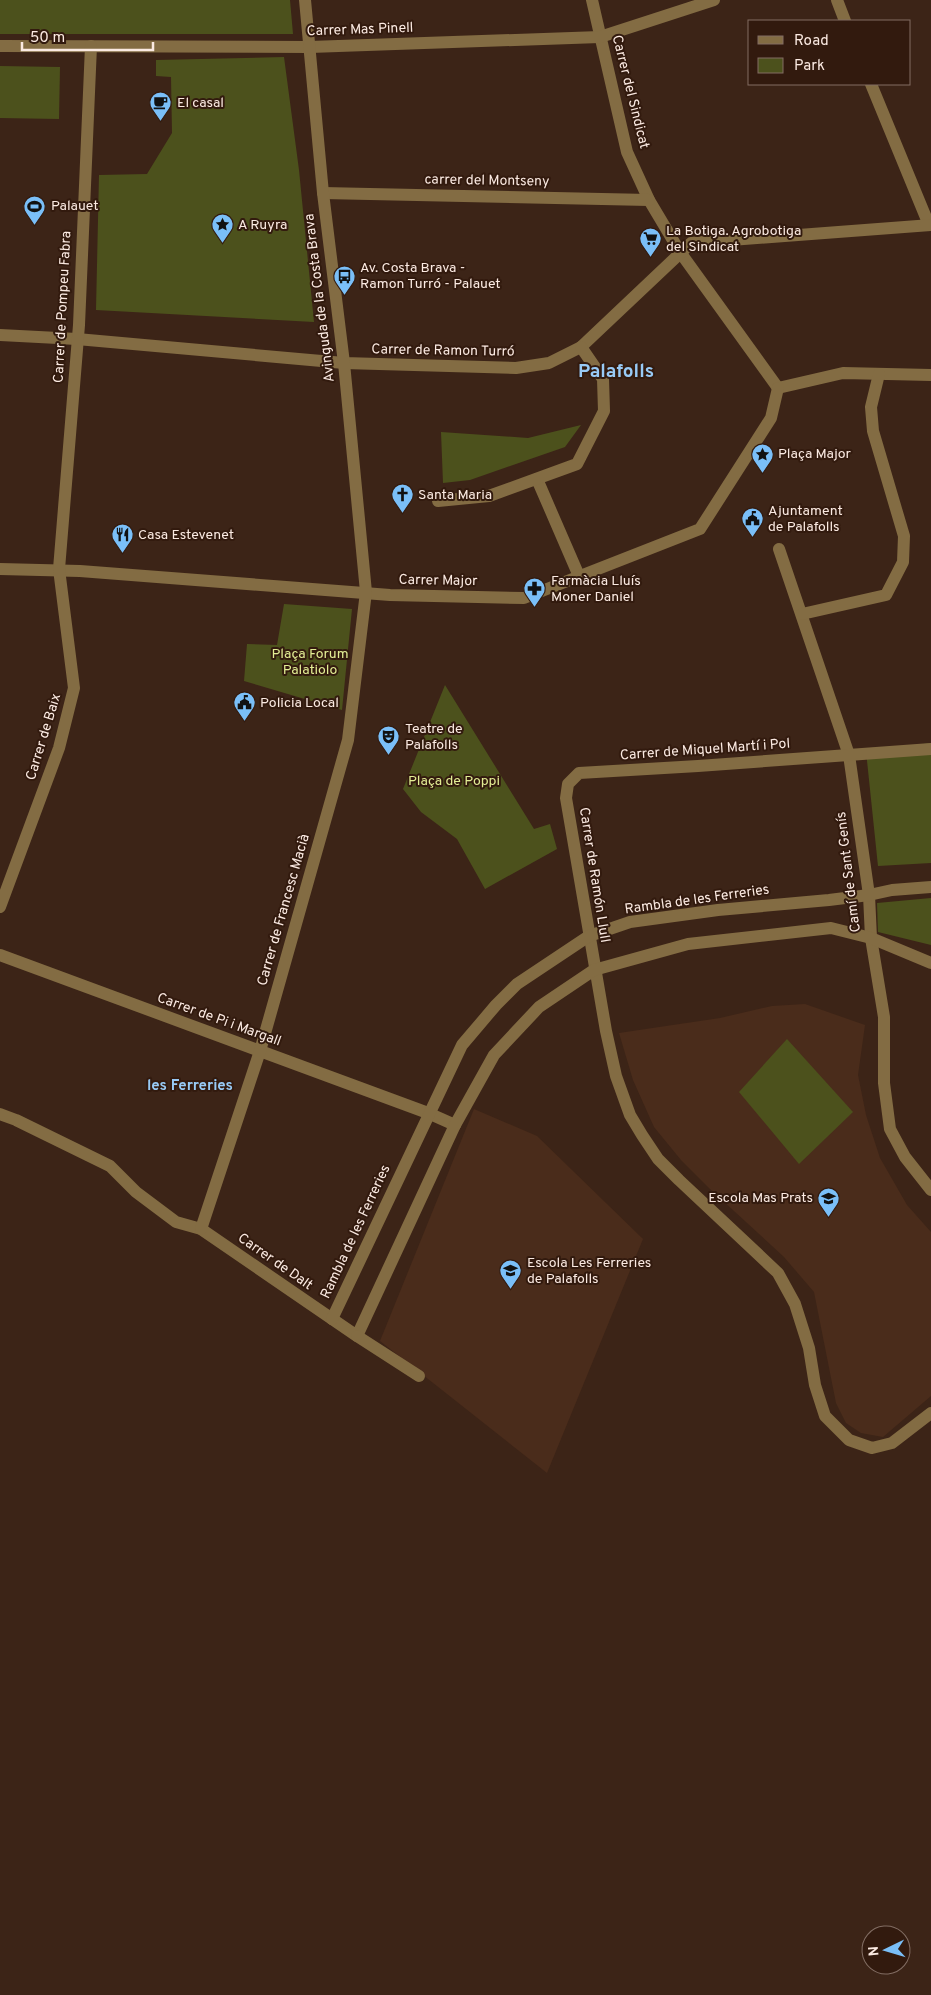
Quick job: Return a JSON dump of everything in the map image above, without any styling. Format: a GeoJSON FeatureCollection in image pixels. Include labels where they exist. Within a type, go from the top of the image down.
{"type":"FeatureCollection","features":[{"type":"Feature","properties":{"kind":"street","name":"Avinguda de la Costa Brava"},"geometry":{"type":"LineString","coordinates":[[305,0],[323,193],[344,363],[366,592]]}},
{"type":"Feature","properties":{"kind":"street","name":"Carrer del Sindicat"},"geometry":{"type":"LineString","coordinates":[[592,0],[627,152],[649,200],[680,252],[778,388]]}},
{"type":"Feature","properties":{"kind":"street","name":"Carrer Mas Pinell"},"geometry":{"type":"LineString","coordinates":[[0,46],[310,47],[600,37],[714,0]]}},
{"type":"Feature","properties":{"kind":"street"},"geometry":{"type":"LineString","coordinates":[[836,0],[845,20]]}},
{"type":"Feature","properties":{"kind":"street","name":"Carrer de Pompeu Fabra"},"geometry":{"type":"LineString","coordinates":[[59,569],[77,339],[91,46]]}},
{"type":"Feature","properties":{"kind":"street"},"geometry":{"type":"LineString","coordinates":[[871,85],[930,225]]}},
{"type":"Feature","properties":{"kind":"street","name":"carrer del Montseny"},"geometry":{"type":"LineString","coordinates":[[323,193],[649,200]]}},
{"type":"Feature","properties":{"kind":"street","name":"Carrer de Ramon Turró"},"geometry":{"type":"LineString","coordinates":[[0,335],[77,339],[344,363],[516,368],[549,362],[581,347],[691,242],[930,225]]}},
{"type":"Feature","properties":{"kind":"street"},"geometry":{"type":"LineString","coordinates":[[438,501],[489,496],[577,464],[604,411],[603,379],[581,347]]}},
{"type":"Feature","properties":{"kind":"street"},"geometry":{"type":"LineString","coordinates":[[778,388],[842,373],[931,375]]}},
{"type":"Feature","properties":{"kind":"street"},"geometry":{"type":"LineString","coordinates":[[802,614],[886,594],[903,562],[904,536],[873,432],[870,406],[879,374]]}},
{"type":"Feature","properties":{"kind":"street","name":"Carrer Major"},"geometry":{"type":"LineString","coordinates":[[0,569],[59,569],[390,595],[524,598],[700,529],[771,418],[778,388]]}},
{"type":"Feature","properties":{"kind":"street"},"geometry":{"type":"LineString","coordinates":[[537,478],[580,576]]}},
{"type":"Feature","properties":{"kind":"street","name":"Camí de Sant Genís"},"geometry":{"type":"LineString","coordinates":[[780,549],[848,755],[869,895],[871,938],[884,1017],[884,1083],[890,1129],[905,1157],[931,1190]]}},
{"type":"Feature","properties":{"kind":"street","name":"Carrer de Baix"},"geometry":{"type":"LineString","coordinates":[[0,907],[59,748],[74,688],[59,569]]}},
{"type":"Feature","properties":{"kind":"street","name":"Carrer de Francesc Macià"},"geometry":{"type":"LineString","coordinates":[[201,1229],[260,1051],[348,740],[366,592]]}},
{"type":"Feature","properties":{"kind":"street","name":"Carrer de Miquel Martí i Pol"},"geometry":{"type":"LineString","coordinates":[[568,784],[579,773],[931,749]]}},
{"type":"Feature","properties":{"kind":"street","name":"Carrer de Ramón Llull"},"geometry":{"type":"LineString","coordinates":[[568,784],[566,798],[594,970],[616,1076],[630,1115],[658,1159],[778,1273],[795,1304],[809,1348],[815,1385],[825,1416],[849,1440],[872,1448],[892,1443],[931,1413]]}},
{"type":"Feature","properties":{"kind":"street","name":"Rambla de les Ferreries"},"geometry":{"type":"LineString","coordinates":[[357,1336],[332,1319],[428,1113],[462,1046],[496,1005],[517,984],[589,936],[630,922],[708,911],[931,887]]}},
{"type":"Feature","properties":{"kind":"street"},"geometry":{"type":"LineString","coordinates":[[419,1376],[357,1336],[455,1125],[494,1055],[539,1007],[594,970],[688,944],[781,932],[831,928],[871,938],[931,963]]}},
{"type":"Feature","properties":{"kind":"street","name":"Carrer de Pi i Margall"},"geometry":{"type":"LineString","coordinates":[[0,955],[428,1113],[455,1125]]}},
{"type":"Feature","properties":{"kind":"street","name":"Carrer de Dalt"},"geometry":{"type":"LineString","coordinates":[[0,1114],[110,1166],[136,1192],[176,1222],[201,1229],[332,1319]]}},
{"type":"Feature","properties":{"kind":"shaded area","name":"Escola Mas Prats"},"geometry":{"type":"Polygon","coordinates":[[[805,1004],[865,1025],[858,1075],[866,1115],[880,1158],[907,1205],[931,1232],[931,1396],[883,1437],[861,1433],[846,1423],[836,1403],[814,1292],[784,1257],[681,1160],[654,1127],[633,1080],[619,1033],[720,1018],[772,1006],[805,1004]]]}},
{"type":"Feature","properties":{"kind":"shaded area","name":"Escola Les Ferreries de Palafolls"},"geometry":{"type":"Polygon","coordinates":[[[474,1109],[537,1136],[643,1239],[547,1473],[380,1341],[474,1109]]]}},
{"type":"Feature","properties":{"kind":"green space"},"geometry":{"type":"Polygon","coordinates":[[[0,0],[290,0],[293,34],[0,34],[0,0]]]}},
{"type":"Feature","properties":{"kind":"green space"},"geometry":{"type":"Polygon","coordinates":[[[284,57],[299,170],[314,322],[96,310],[99,175],[147,174],[172,133],[171,77],[156,76],[156,60],[284,57]]]}},
{"type":"Feature","properties":{"kind":"green space"},"geometry":{"type":"Polygon","coordinates":[[[0,66],[60,67],[59,119],[0,118],[0,66]]]}},
{"type":"Feature","properties":{"kind":"green space"},"geometry":{"type":"Polygon","coordinates":[[[581,425],[565,447],[470,480],[443,483],[441,432],[528,438],[581,425]]]}},
{"type":"Feature","properties":{"kind":"green space","name":"Plaça Forum Palatiolo"},"geometry":{"type":"Polygon","coordinates":[[[284,604],[352,609],[342,710],[244,681],[247,644],[277,645],[284,604]]]}},
{"type":"Feature","properties":{"kind":"green space","name":"Plaça de Poppi"},"geometry":{"type":"Polygon","coordinates":[[[445,685],[534,829],[550,824],[557,849],[485,889],[457,839],[421,812],[403,789],[445,685]]]}},
{"type":"Feature","properties":{"kind":"green space"},"geometry":{"type":"Polygon","coordinates":[[[931,743],[931,863],[878,866],[866,751],[931,743]]]}},
{"type":"Feature","properties":{"kind":"green space"},"geometry":{"type":"Polygon","coordinates":[[[931,898],[931,945],[878,932],[877,903],[931,898]]]}},
{"type":"Feature","properties":{"kind":"green space"},"geometry":{"type":"Polygon","coordinates":[[[787,1039],[853,1112],[799,1164],[739,1092],[787,1039]]]}},
{"type":"Feature","properties":{"kind":"place","name":"El casal"},"geometry":{"type":"Point","coordinates":[161,122]}},
{"type":"Feature","properties":{"kind":"place","name":"Palauet"},"geometry":{"type":"Point","coordinates":[35,225]}},
{"type":"Feature","properties":{"kind":"place","name":"A Ruyra"},"geometry":{"type":"Point","coordinates":[222,244]}},
{"type":"Feature","properties":{"kind":"place","name":"La Botiga. Agrobotiga del Sindicat"},"geometry":{"type":"Point","coordinates":[650,258]}},
{"type":"Feature","properties":{"kind":"place","name":"Av. Costa Brava - Ramon Turró - Palauet"},"geometry":{"type":"Point","coordinates":[344,295]}},
{"type":"Feature","properties":{"kind":"place","name":"Plaça Major"},"geometry":{"type":"Point","coordinates":[762,473]}},
{"type":"Feature","properties":{"kind":"place","name":"Santa Maria"},"geometry":{"type":"Point","coordinates":[402,514]}},
{"type":"Feature","properties":{"kind":"place","name":"Ajuntament de Palafolls"},"geometry":{"type":"Point","coordinates":[752,538]}},
{"type":"Feature","properties":{"kind":"place","name":"Casa Estevenet"},"geometry":{"type":"Point","coordinates":[122,554]}},
{"type":"Feature","properties":{"kind":"place","name":"Farmàcia Lluís Moner Daniel"},"geometry":{"type":"Point","coordinates":[535,608]}},
{"type":"Feature","properties":{"kind":"place","name":"Policia Local"},"geometry":{"type":"Point","coordinates":[244,722]}},
{"type":"Feature","properties":{"kind":"place","name":"Teatre de Palafolls"},"geometry":{"type":"Point","coordinates":[389,756]}},
{"type":"Feature","properties":{"kind":"place","name":"Escola Mas Prats"},"geometry":{"type":"Point","coordinates":[829,1217]}},
{"type":"Feature","properties":{"kind":"place","name":"Escola Les Ferreries de Palafolls"},"geometry":{"type":"Point","coordinates":[511,1290]}},
{"type":"Feature","properties":{"kind":"district","name":"Palafolls"},"geometry":{"type":"Point","coordinates":[616,372]}},
{"type":"Feature","properties":{"kind":"district","name":"les Ferreries"},"geometry":{"type":"Point","coordinates":[190,1086]}}]}
